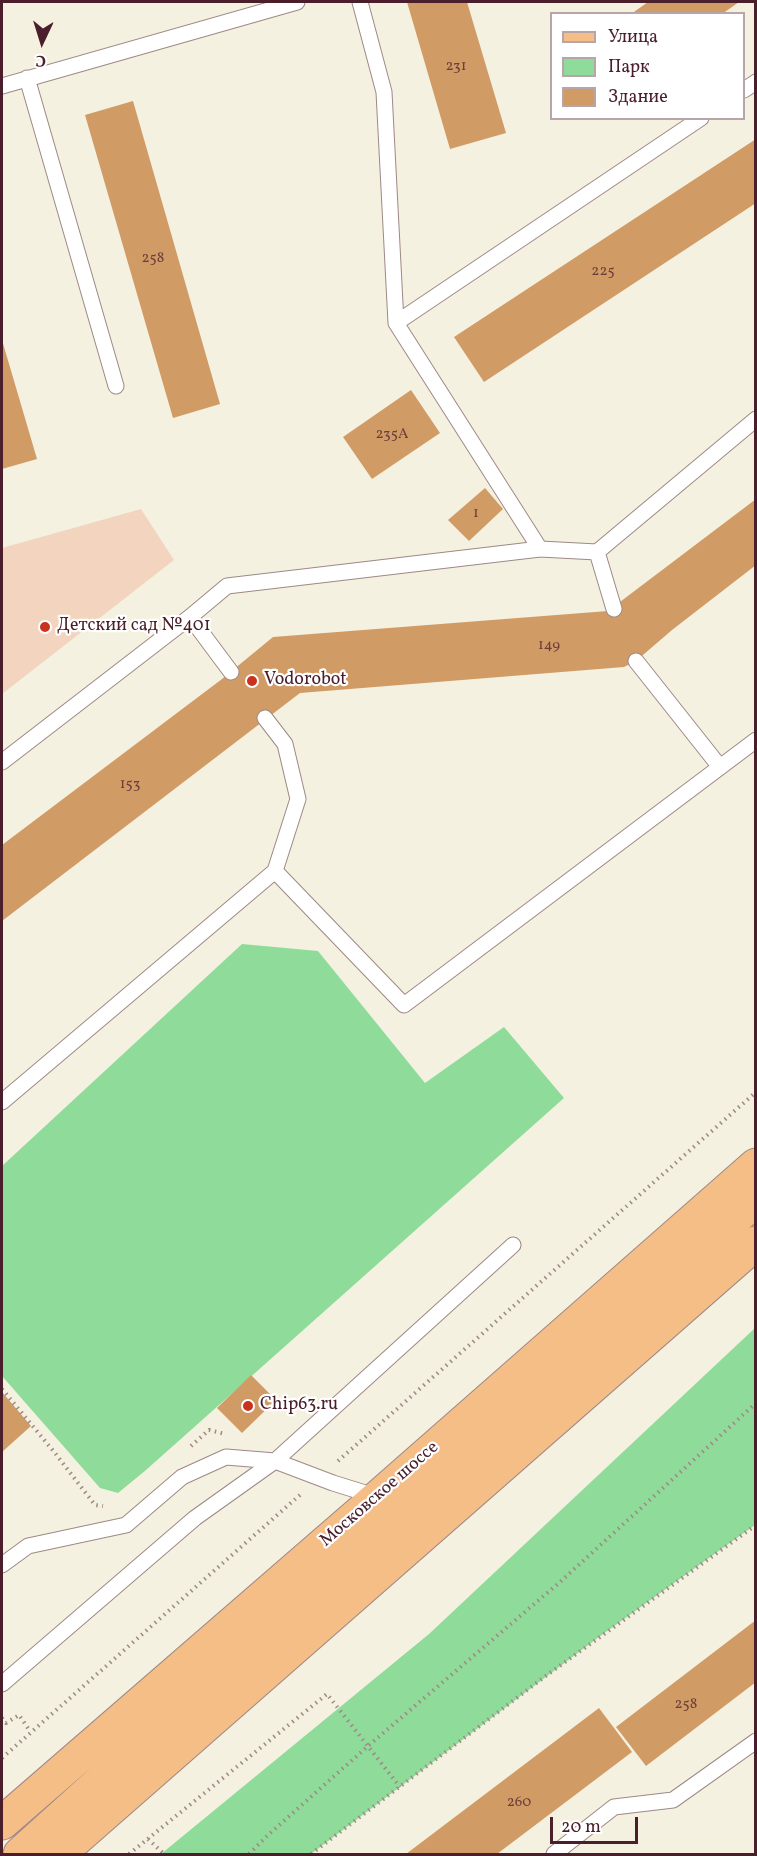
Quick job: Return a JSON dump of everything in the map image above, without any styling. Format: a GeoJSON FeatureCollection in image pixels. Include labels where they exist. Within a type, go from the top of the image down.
{"type":"FeatureCollection","features":[{"type":"Feature","properties":{"kind":"main road","name":"Московское шоссе"},"geometry":{"type":"LineString","coordinates":[[20,1854],[393,1501],[756,1165]]}},
{"type":"Feature","properties":{"kind":"main road","name":"Московское шоссе"},"geometry":{"type":"LineString","coordinates":[[2,1823],[756,1200]]}},
{"type":"Feature","properties":{"kind":"main road"},"geometry":{"type":"LineString","coordinates":[[59,1854],[756,1243]]}},
{"type":"Feature","properties":{"kind":"lane"},"geometry":{"type":"LineString","coordinates":[[2,86],[297,2]]}},
{"type":"Feature","properties":{"kind":"lane"},"geometry":{"type":"LineString","coordinates":[[360,2],[384,92],[396,323],[540,549]]}},
{"type":"Feature","properties":{"kind":"lane"},"geometry":{"type":"LineString","coordinates":[[27,78],[116,386]]}},
{"type":"Feature","properties":{"kind":"lane"},"geometry":{"type":"LineString","coordinates":[[396,323],[698,120]]}},
{"type":"Feature","properties":{"kind":"lane"},"geometry":{"type":"LineString","coordinates":[[2,762],[227,586],[540,549],[597,552],[756,419]]}},
{"type":"Feature","properties":{"kind":"lane"},"geometry":{"type":"LineString","coordinates":[[597,552],[614,609]]}},
{"type":"Feature","properties":{"kind":"lane"},"geometry":{"type":"LineString","coordinates":[[190,617],[231,672]]}},
{"type":"Feature","properties":{"kind":"lane"},"geometry":{"type":"LineString","coordinates":[[636,661],[720,767]]}},
{"type":"Feature","properties":{"kind":"lane"},"geometry":{"type":"LineString","coordinates":[[2,1102],[275,871],[298,799],[285,744],[265,718]]}},
{"type":"Feature","properties":{"kind":"lane"},"geometry":{"type":"LineString","coordinates":[[275,871],[404,1005],[756,740]]}},
{"type":"Feature","properties":{"kind":"lane"},"geometry":{"type":"LineString","coordinates":[[2,1684],[195,1518],[274,1461],[513,1245]]}},
{"type":"Feature","properties":{"kind":"lane"},"geometry":{"type":"LineString","coordinates":[[2,1565],[28,1546],[126,1525],[182,1477],[226,1457],[274,1461],[393,1501]]}},
{"type":"Feature","properties":{"kind":"lane"},"geometry":{"type":"LineString","coordinates":[[554,1854],[614,1807],[673,1800],[756,1741]]}},
{"type":"Feature","properties":{"kind":"path"},"geometry":{"type":"LineString","coordinates":[[2,1758],[756,1092]]}},
{"type":"Feature","properties":{"kind":"path"},"geometry":{"type":"LineString","coordinates":[[2,1389],[56,1453],[95,1505],[113,1507]]}},
{"type":"Feature","properties":{"kind":"path"},"geometry":{"type":"LineString","coordinates":[[249,1854],[368,1746],[560,1581],[756,1402]]}},
{"type":"Feature","properties":{"kind":"path"},"geometry":{"type":"LineString","coordinates":[[183,1454],[209,1430],[231,1436]]}},
{"type":"Feature","properties":{"kind":"path"},"geometry":{"type":"LineString","coordinates":[[311,1854],[547,1675],[756,1525]]}},
{"type":"Feature","properties":{"kind":"path"},"geometry":{"type":"LineString","coordinates":[[129,1854],[327,1694],[400,1787]]}},
{"type":"Feature","properties":{"kind":"path"},"geometry":{"type":"LineString","coordinates":[[2,1718],[6,1723],[19,1715],[30,1731]]}},
{"type":"Feature","properties":{"kind":"path"},"geometry":{"type":"LineString","coordinates":[[148,1839],[164,1854]]}},
{"type":"Feature","properties":{"kind":"shaded area","name":"Детский сад №401"},"geometry":{"type":"Polygon","coordinates":[[[141,509],[174,560],[2,694],[2,548],[141,509]]]}},
{"type":"Feature","properties":{"kind":"green space"},"geometry":{"type":"Polygon","coordinates":[[[242,944],[318,951],[425,1083],[504,1027],[564,1098],[118,1493],[100,1488],[2,1376],[2,1166],[242,944]]]}},
{"type":"Feature","properties":{"kind":"green space"},"geometry":{"type":"Polygon","coordinates":[[[755,1328],[755,1525],[599,1637],[311,1854],[161,1854],[429,1634],[755,1328]]]}},
{"type":"Feature","properties":{"kind":"building"},"geometry":{"type":"Polygon","coordinates":[[[407,2],[467,2],[506,133],[450,149],[407,2]]]}},
{"type":"Feature","properties":{"kind":"building"},"geometry":{"type":"Polygon","coordinates":[[[648,2],[739,2],[725,12],[634,12],[648,2]]]}},
{"type":"Feature","properties":{"kind":"building"},"geometry":{"type":"Polygon","coordinates":[[[133,101],[220,404],[173,418],[85,115],[133,101]]]}},
{"type":"Feature","properties":{"kind":"building"},"geometry":{"type":"Polygon","coordinates":[[[756,139],[756,203],[484,382],[454,337],[756,139]]]}},
{"type":"Feature","properties":{"kind":"building"},"geometry":{"type":"Polygon","coordinates":[[[2,340],[37,459],[2,469],[2,340]]]}},
{"type":"Feature","properties":{"kind":"building"},"geometry":{"type":"Polygon","coordinates":[[[411,390],[440,433],[372,479],[343,437],[411,390]]]}},
{"type":"Feature","properties":{"kind":"building"},"geometry":{"type":"Polygon","coordinates":[[[485,488],[503,509],[469,541],[448,520],[485,488]]]}},
{"type":"Feature","properties":{"kind":"building"},"geometry":{"type":"Polygon","coordinates":[[[756,499],[756,565],[636,661],[624,667],[300,693],[2,921],[2,845],[222,679],[273,637],[608,611],[756,499]]]}},
{"type":"Feature","properties":{"kind":"building"},"geometry":{"type":"Polygon","coordinates":[[[251,1375],[276,1400],[242,1433],[217,1408],[251,1375]]]}},
{"type":"Feature","properties":{"kind":"building"},"geometry":{"type":"Polygon","coordinates":[[[2,1392],[31,1426],[2,1452],[2,1392]]]}},
{"type":"Feature","properties":{"kind":"building"},"geometry":{"type":"Polygon","coordinates":[[[756,1620],[756,1682],[646,1766],[616,1727],[756,1620]]]}},
{"type":"Feature","properties":{"kind":"building"},"geometry":{"type":"Polygon","coordinates":[[[599,1708],[632,1752],[497,1854],[406,1854],[599,1708]]]}},
{"type":"Feature","properties":{"kind":"place","name":"Детский сад №401"},"geometry":{"type":"Point","coordinates":[45,627]}},
{"type":"Feature","properties":{"kind":"place","name":"Vodorobot"},"geometry":{"type":"Point","coordinates":[252,681]}},
{"type":"Feature","properties":{"kind":"place","name":"Chip63.ru"},"geometry":{"type":"Point","coordinates":[248,1406]}}]}
